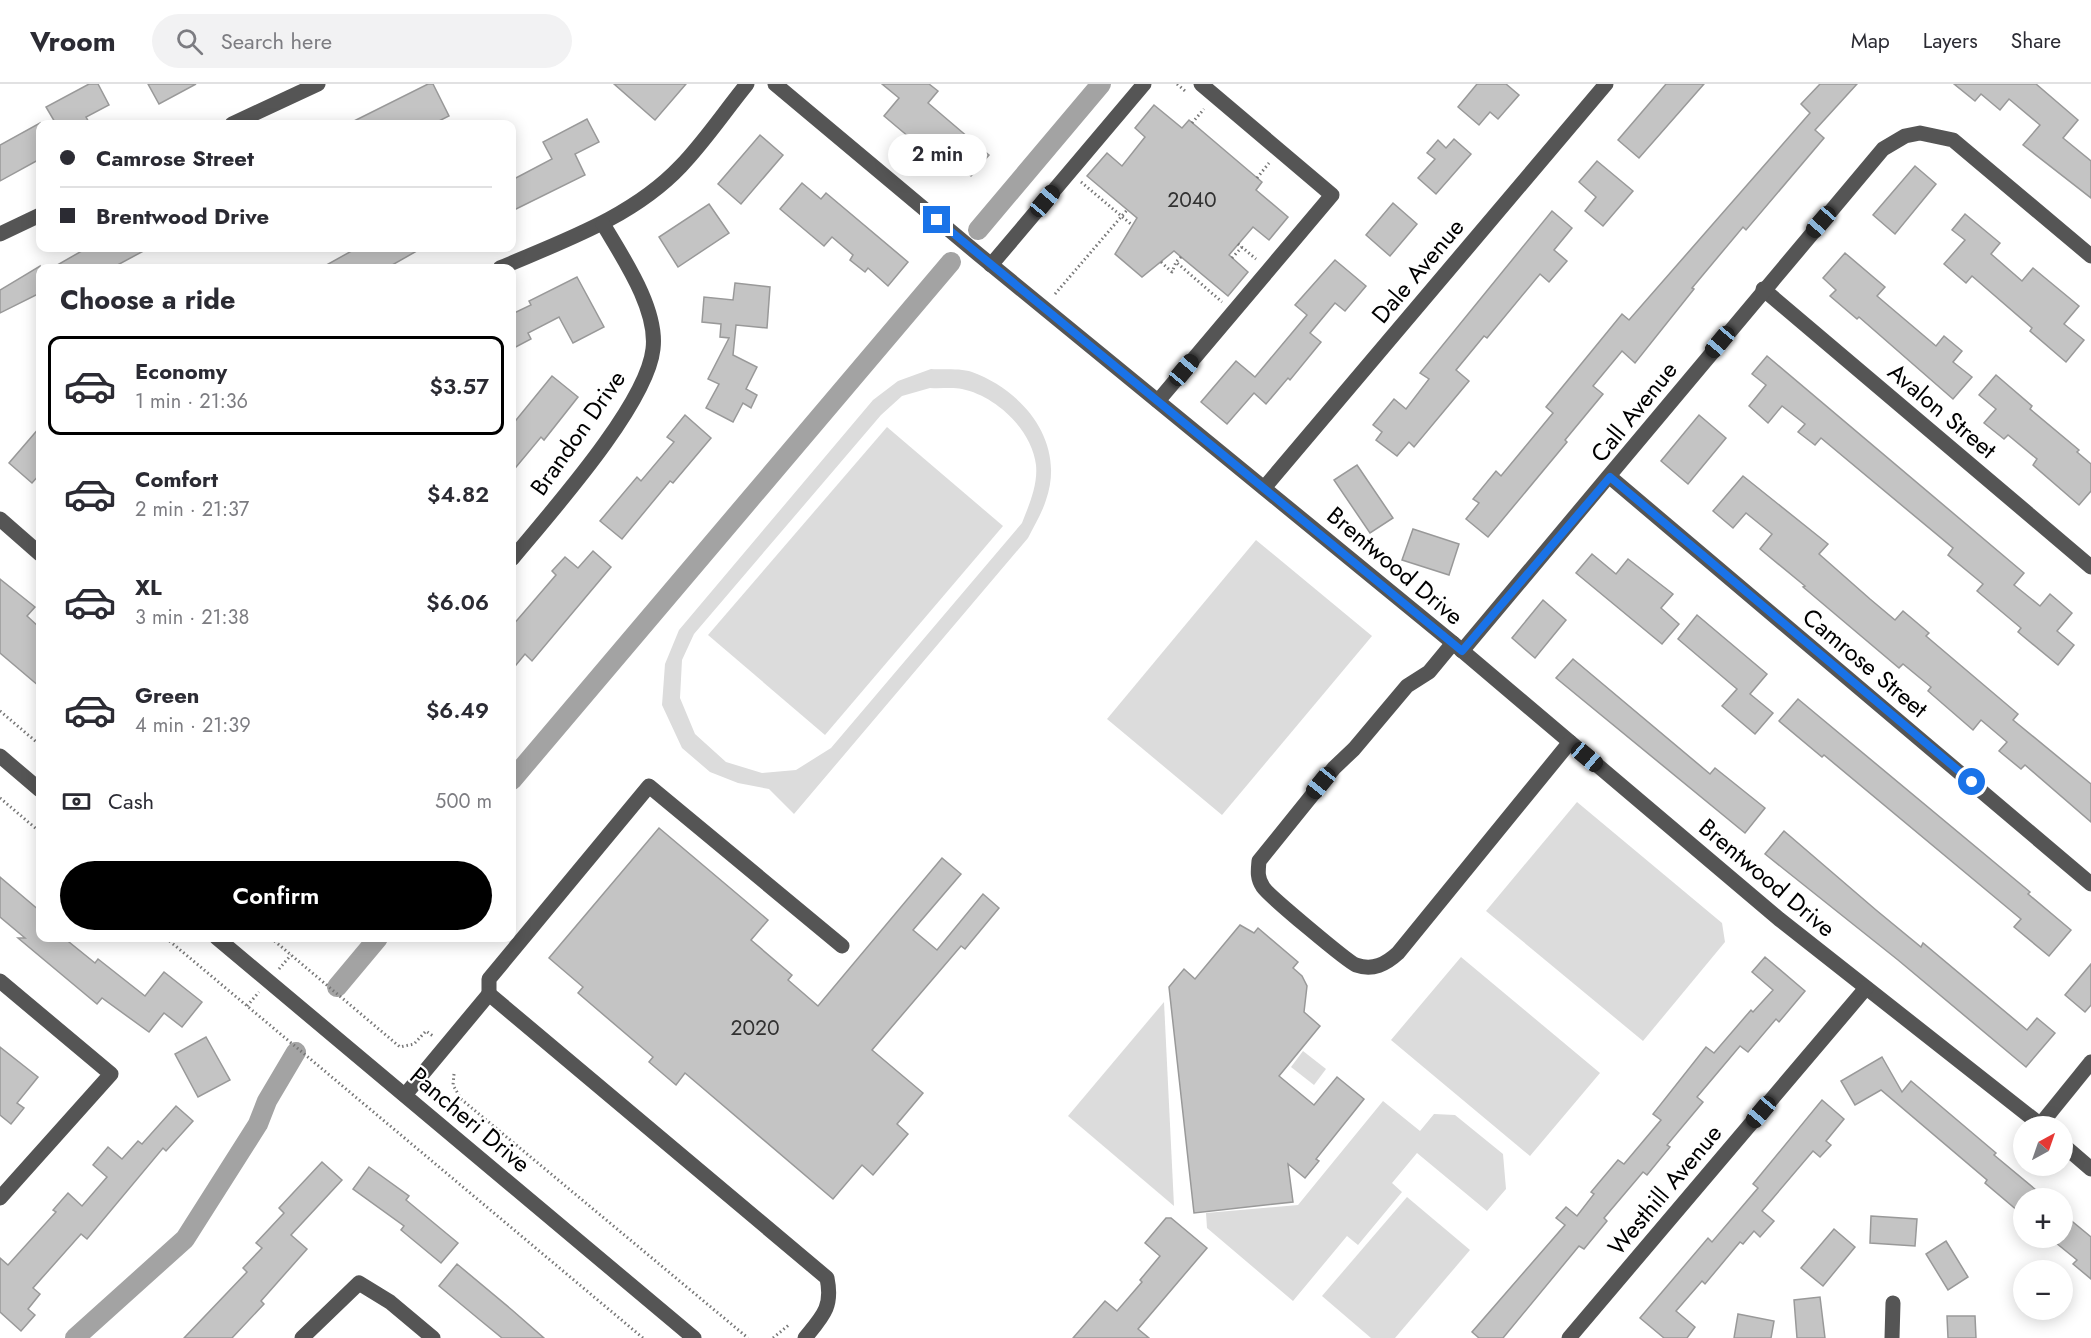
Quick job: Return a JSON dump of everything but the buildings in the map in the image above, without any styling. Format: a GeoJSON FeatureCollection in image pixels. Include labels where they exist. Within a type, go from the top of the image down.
{"type":"FeatureCollection","features":[{"type":"Feature","properties":{"kind":"street"},"geometry":{"type":"LineString","coordinates":[[241,120],[318,84]]}},
{"type":"Feature","properties":{"kind":"street"},"geometry":{"type":"LineString","coordinates":[[509,264],[603,224],[663,182],[682,165],[747,84]]}},
{"type":"Feature","properties":{"kind":"street","name":"Brentwood Drive"},"geometry":{"type":"LineString","coordinates":[[775,84],[991,265],[1457,647],[1779,919],[2028,1116]]}},
{"type":"Feature","properties":{"kind":"street"},"geometry":{"type":"LineString","coordinates":[[991,265],[1144,84]]}},
{"type":"Feature","properties":{"kind":"street"},"geometry":{"type":"LineString","coordinates":[[1158,401],[1332,195],[1201,84]]}},
{"type":"Feature","properties":{"kind":"street","name":"Dale Avenue"},"geometry":{"type":"LineString","coordinates":[[1264,488],[1606,84]]}},
{"type":"Feature","properties":{"kind":"street","name":"Call Avenue"},"geometry":{"type":"LineString","coordinates":[[1570,742],[1398,953],[1386,964],[1372,968],[1355,964],[1264,889],[1257,875],[1259,861],[1334,768],[1354,749],[1407,686],[1429,672],[1457,647],[1610,477],[1763,289],[1883,150],[1905,136],[1920,133],[1953,140],[2091,255]]}},
{"type":"Feature","properties":{"kind":"street"},"geometry":{"type":"LineString","coordinates":[[0,234],[36,217]]}},
{"type":"Feature","properties":{"kind":"street","name":"Brandon Drive"},"geometry":{"type":"LineString","coordinates":[[516,554],[613,431],[640,390],[653,348],[646,300],[603,224]]}},
{"type":"Feature","properties":{"kind":"street","name":"Avalon Street"},"geometry":{"type":"LineString","coordinates":[[1763,289],[2091,567]]}},
{"type":"Feature","properties":{"kind":"street","name":"Camrose Street"},"geometry":{"type":"LineString","coordinates":[[1610,477],[2091,884]]}},
{"type":"Feature","properties":{"kind":"street"},"geometry":{"type":"LineString","coordinates":[[0,519],[36,550]]}},
{"type":"Feature","properties":{"kind":"street"},"geometry":{"type":"LineString","coordinates":[[0,756],[36,787]]}},
{"type":"Feature","properties":{"kind":"street"},"geometry":{"type":"LineString","coordinates":[[405,1095],[489,994],[489,979],[649,786],[842,946]]}},
{"type":"Feature","properties":{"kind":"street","name":"Pancheri Drive"},"geometry":{"type":"LineString","coordinates":[[222,942],[694,1338]]}},
{"type":"Feature","properties":{"kind":"street"},"geometry":{"type":"LineString","coordinates":[[0,981],[111,1074],[0,1198]]}},
{"type":"Feature","properties":{"kind":"street","name":"Westhill Avenue"},"geometry":{"type":"LineString","coordinates":[[1577,1335],[1866,988]]}},
{"type":"Feature","properties":{"kind":"street"},"geometry":{"type":"LineString","coordinates":[[489,994],[827,1278],[831,1296],[825,1313],[805,1338]]}},
{"type":"Feature","properties":{"kind":"street"},"geometry":{"type":"LineString","coordinates":[[2049,1116],[2091,1062]]}},
{"type":"Feature","properties":{"kind":"street"},"geometry":{"type":"LineString","coordinates":[[2073,1153],[2091,1169]]}},
{"type":"Feature","properties":{"kind":"street"},"geometry":{"type":"LineString","coordinates":[[302,1338],[358,1283],[390,1302],[433,1338]]}},
{"type":"Feature","properties":{"kind":"street"},"geometry":{"type":"LineString","coordinates":[[1892,1338],[1893,1303]]}},
{"type":"Feature","properties":{"kind":"path"},"geometry":{"type":"LineString","coordinates":[[1192,123],[1205,107]]}},
{"type":"Feature","properties":{"kind":"path"},"geometry":{"type":"LineString","coordinates":[[1257,178],[1270,162]]}},
{"type":"Feature","properties":{"kind":"path"},"geometry":{"type":"LineString","coordinates":[[1080,181],[1132,225]]}},
{"type":"Feature","properties":{"kind":"path"},"geometry":{"type":"LineString","coordinates":[[1055,294],[1127,210]]}},
{"type":"Feature","properties":{"kind":"path"},"geometry":{"type":"LineString","coordinates":[[1232,258],[1242,246]]}},
{"type":"Feature","properties":{"kind":"path"},"geometry":{"type":"LineString","coordinates":[[1161,262],[1172,272],[1181,257]]}},
{"type":"Feature","properties":{"kind":"path"},"geometry":{"type":"LineString","coordinates":[[1176,262],[1225,304]]}},
{"type":"Feature","properties":{"kind":"path"},"geometry":{"type":"LineString","coordinates":[[0,711],[36,742]]}},
{"type":"Feature","properties":{"kind":"path"},"geometry":{"type":"LineString","coordinates":[[0,798],[36,829]]}},
{"type":"Feature","properties":{"kind":"path"},"geometry":{"type":"LineString","coordinates":[[171,942],[643,1338]]}},
{"type":"Feature","properties":{"kind":"path"},"geometry":{"type":"LineString","coordinates":[[276,942],[400,1047],[414,1044],[426,1031],[446,1046]]}},
{"type":"Feature","properties":{"kind":"path"},"geometry":{"type":"LineString","coordinates":[[454,1074],[453,1085],[461,1099],[748,1338]]}},
{"type":"Feature","properties":{"kind":"path"},"geometry":{"type":"LineString","coordinates":[[773,1338],[790,1324]]}},
{"type":"Feature","properties":{"kind":"shaded area"},"geometry":{"type":"Polygon","coordinates":[[[931,369],[962,370],[991,381],[1008,392],[1024,406],[1045,439],[1050,459],[1051,479],[1046,500],[1028,538],[794,814],[769,789],[738,783],[710,772],[682,748],[662,705],[665,664],[679,630],[873,400],[898,381],[931,369]],[[930,388],[902,396],[881,415],[694,634],[682,660],[680,698],[695,734],[726,762],[762,773],[796,770],[831,748],[1022,523],[1036,480],[1036,465],[1028,439],[1020,427],[999,407],[975,393],[958,388],[930,388]]]}},
{"type":"Feature","properties":{"kind":"shaded area"},"geometry":{"type":"Polygon","coordinates":[[[887,427],[1003,526],[825,735],[708,635],[887,427]]]}},
{"type":"Feature","properties":{"kind":"shaded area"},"geometry":{"type":"Polygon","coordinates":[[[1256,540],[1372,636],[1222,815],[1107,719],[1256,540]]]}},
{"type":"Feature","properties":{"kind":"shaded area"},"geometry":{"type":"Polygon","coordinates":[[[1577,802],[1722,923],[1725,942],[1643,1041],[1486,911],[1577,802]]]}},
{"type":"Feature","properties":{"kind":"shaded area"},"geometry":{"type":"Polygon","coordinates":[[[1461,957],[1600,1073],[1530,1156],[1391,1040],[1461,957]]]}},
{"type":"Feature","properties":{"kind":"shaded area"},"geometry":{"type":"Polygon","coordinates":[[[1164,1002],[1174,1206],[1068,1116],[1164,1002]]]}},
{"type":"Feature","properties":{"kind":"shaded area"},"geometry":{"type":"Polygon","coordinates":[[[1303,1051],[1326,1069],[1314,1085],[1291,1067],[1303,1051]]]}},
{"type":"Feature","properties":{"kind":"shaded area"},"geometry":{"type":"Polygon","coordinates":[[[1383,1101],[1420,1131],[1434,1114],[1455,1115],[1503,1154],[1506,1189],[1487,1211],[1417,1153],[1392,1183],[1402,1192],[1358,1245],[1347,1236],[1293,1301],[1207,1228],[1206,1213],[1298,1205],[1383,1101]]]}},
{"type":"Feature","properties":{"kind":"shaded area"},"geometry":{"type":"Polygon","coordinates":[[[1407,1197],[1470,1250],[1395,1338],[1371,1338],[1322,1296],[1407,1197]]]}},
{"type":"Feature","properties":{"kind":"waterway"},"geometry":{"type":"LineString","coordinates":[[978,230],[1101,84]]}},
{"type":"Feature","properties":{"kind":"waterway"},"geometry":{"type":"LineString","coordinates":[[516,775],[951,262]]}},
{"type":"Feature","properties":{"kind":"waterway"},"geometry":{"type":"LineString","coordinates":[[337,987],[375,942]]}},
{"type":"Feature","properties":{"kind":"waterway"},"geometry":{"type":"LineString","coordinates":[[75,1338],[185,1239],[258,1124],[267,1101],[296,1052]]}},
{"type":"Feature","properties":{"kind":"route"},"geometry":{"type":"LineString","coordinates":[[937,220],[1462,651],[1610,477],[1972,782]]}}]}
